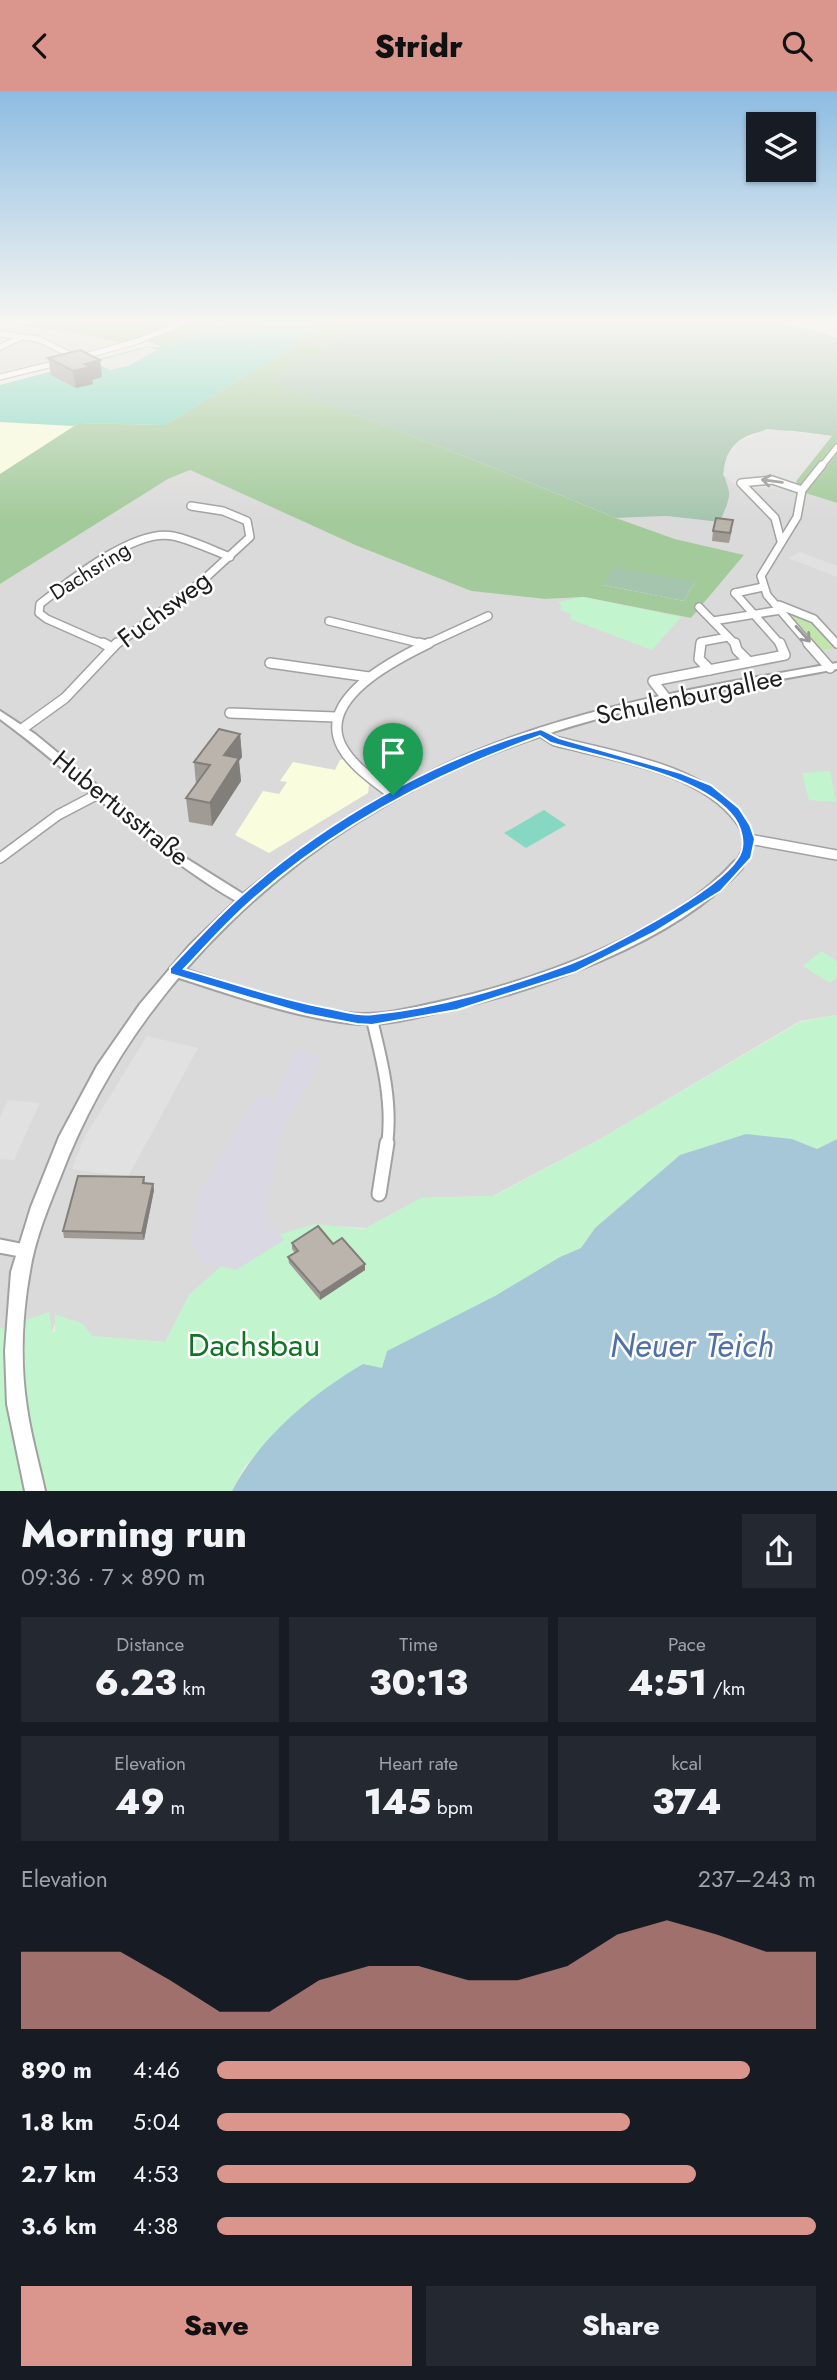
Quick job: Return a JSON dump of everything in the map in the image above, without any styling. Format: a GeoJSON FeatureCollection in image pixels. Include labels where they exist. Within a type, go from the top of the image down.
{"type":"FeatureCollection","features":[{"type":"Feature","properties":{"kind":"street"},"geometry":{"type":"LineString","coordinates":[[833,667],[775,603],[763,587],[761,576],[797,517],[802,490],[837,447]]}},
{"type":"Feature","properties":{"kind":"street"},"geometry":{"type":"LineString","coordinates":[[782,541],[775,518],[741,483],[755,479],[773,480],[802,490]]}},
{"type":"Feature","properties":{"kind":"street","name":"Fuchsweg"},"geometry":{"type":"LineString","coordinates":[[22,729],[65,698],[113,648],[200,583],[250,537],[247,521],[223,511],[191,506]]}},
{"type":"Feature","properties":{"kind":"street","name":"Dachsring"},"geometry":{"type":"LineString","coordinates":[[113,648],[98,639],[47,621],[39,613],[40,604],[80,572],[146,537],[172,536],[230,557]]}},
{"type":"Feature","properties":{"kind":"street"},"geometry":{"type":"LineString","coordinates":[[666,698],[653,681],[785,655],[779,640],[735,593],[763,587]]}},
{"type":"Feature","properties":{"kind":"street"},"geometry":{"type":"LineString","coordinates":[[775,603],[814,619],[837,644]]}},
{"type":"Feature","properties":{"kind":"street"},"geometry":{"type":"LineString","coordinates":[[699,607],[749,662]]}},
{"type":"Feature","properties":{"kind":"street"},"geometry":{"type":"LineString","coordinates":[[713,621],[781,610]]}},
{"type":"Feature","properties":{"kind":"street"},"geometry":{"type":"LineString","coordinates":[[393,795],[355,764],[342,745],[335,728],[336,717],[369,677],[424,644],[488,616]]}},
{"type":"Feature","properties":{"kind":"street"},"geometry":{"type":"LineString","coordinates":[[329,621],[424,644]]}},
{"type":"Feature","properties":{"kind":"street"},"geometry":{"type":"LineString","coordinates":[[710,670],[699,659],[701,642],[729,637]]}},
{"type":"Feature","properties":{"kind":"street"},"geometry":{"type":"LineString","coordinates":[[270,663],[369,677]]}},
{"type":"Feature","properties":{"kind":"street","name":"Schulenburgallee"},"geometry":{"type":"LineString","coordinates":[[35,1491],[18,1418],[16,1365],[19,1281],[25,1251],[47,1182],[87,1094],[123,1038],[174,971],[244,900],[302,853],[393,795],[482,753],[541,732],[666,698],[833,667]]}},
{"type":"Feature","properties":{"kind":"street"},"geometry":{"type":"LineString","coordinates":[[230,713],[336,717]]}},
{"type":"Feature","properties":{"kind":"street","name":"Hubertusstraße"},"geometry":{"type":"LineString","coordinates":[[0,714],[57,755],[156,841],[226,891],[244,900]]}},
{"type":"Feature","properties":{"kind":"street"},"geometry":{"type":"LineString","coordinates":[[174,971],[305,1009],[372,1020],[457,1005],[571,968],[648,930],[716,888],[745,858],[749,839],[744,825],[735,811],[707,787],[555,741],[541,732]]}},
{"type":"Feature","properties":{"kind":"street"},"geometry":{"type":"LineString","coordinates":[[0,858],[58,814],[100,793]]}},
{"type":"Feature","properties":{"kind":"street"},"geometry":{"type":"LineString","coordinates":[[749,839],[837,855]]}},
{"type":"Feature","properties":{"kind":"street"},"geometry":{"type":"LineString","coordinates":[[372,1020],[385,1072],[389,1131],[379,1194]]}},
{"type":"Feature","properties":{"kind":"street"},"geometry":{"type":"LineString","coordinates":[[0,1246],[25,1251]]}},
{"type":"Feature","properties":{"kind":"shaded area"},"geometry":{"type":"Polygon","coordinates":[[[286,388],[837,388],[837,429],[832,436],[767,431],[752,434],[739,441],[729,452],[724,476],[729,496],[720,522],[666,516],[616,518],[482,463],[286,388]]]}},
{"type":"Feature","properties":{"kind":"shaded area"},"geometry":{"type":"Polygon","coordinates":[[[0,422],[74,426],[0,474],[0,422]]]}},
{"type":"Feature","properties":{"kind":"shaded area"},"geometry":{"type":"Polygon","coordinates":[[[767,429],[832,436],[796,481],[799,491],[738,487],[723,475],[727,456],[739,441],[767,429]]]}},
{"type":"Feature","properties":{"kind":"shaded area"},"geometry":{"type":"Polygon","coordinates":[[[190,470],[355,545],[471,591],[545,599],[584,597],[691,618],[743,555],[675,539],[616,518],[666,516],[720,522],[723,475],[792,489],[837,503],[837,1015],[800,1021],[602,1138],[493,1196],[422,1198],[366,1228],[315,1225],[191,1293],[165,1342],[87,1336],[55,1323],[0,1491],[0,584],[168,479],[190,470]]]}},
{"type":"Feature","properties":{"kind":"shaded area"},"geometry":{"type":"Polygon","coordinates":[[[800,552],[837,566],[837,577],[788,558],[800,552]]]}},
{"type":"Feature","properties":{"kind":"shaded area"},"geometry":{"type":"Polygon","coordinates":[[[615,567],[695,582],[684,601],[603,585],[615,567]]]}},
{"type":"Feature","properties":{"kind":"shaded area"},"geometry":{"type":"Polygon","coordinates":[[[344,759],[369,785],[368,793],[269,853],[235,835],[263,791],[279,794],[287,782],[280,781],[293,762],[335,770],[340,760],[344,759]]]}},
{"type":"Feature","properties":{"kind":"shaded area"},"geometry":{"type":"Polygon","coordinates":[[[147,1036],[198,1048],[128,1177],[72,1169],[84,1138],[147,1036]]]}},
{"type":"Feature","properties":{"kind":"shaded area"},"geometry":{"type":"Polygon","coordinates":[[[297,1048],[323,1057],[282,1129],[266,1214],[284,1240],[236,1270],[202,1262],[189,1235],[202,1187],[257,1096],[274,1099],[297,1048]]]}},
{"type":"Feature","properties":{"kind":"shaded area"},"geometry":{"type":"Polygon","coordinates":[[[8,1100],[40,1103],[14,1160],[0,1159],[0,1117],[8,1100]]]}},
{"type":"Feature","properties":{"kind":"green space"},"geometry":{"type":"Polygon","coordinates":[[[0,388],[225,388],[165,425],[79,423],[74,426],[0,422],[0,388]]]}},
{"type":"Feature","properties":{"kind":"green space"},"geometry":{"type":"Polygon","coordinates":[[[225,388],[287,388],[616,518],[675,539],[744,555],[691,618],[584,597],[545,599],[471,591],[355,545],[190,470],[168,479],[0,584],[0,474],[79,423],[165,425],[225,388]],[[695,582],[603,585],[684,601],[695,582]]]}},
{"type":"Feature","properties":{"kind":"green space"},"geometry":{"type":"Polygon","coordinates":[[[837,429],[837,503],[799,491],[796,481],[837,429]]]}},
{"type":"Feature","properties":{"kind":"green space"},"geometry":{"type":"Polygon","coordinates":[[[583,597],[681,617],[652,650],[570,619],[571,614],[560,610],[562,606],[558,602],[583,597]]]}},
{"type":"Feature","properties":{"kind":"green space"},"geometry":{"type":"Polygon","coordinates":[[[794,617],[813,622],[837,648],[820,650],[794,621],[794,617]]]}},
{"type":"Feature","properties":{"kind":"green space"},"geometry":{"type":"Polygon","coordinates":[[[830,771],[836,802],[809,800],[802,773],[830,771]]]}},
{"type":"Feature","properties":{"kind":"green space"},"geometry":{"type":"Polygon","coordinates":[[[544,810],[566,825],[526,848],[504,833],[544,810]]]}},
{"type":"Feature","properties":{"kind":"green space"},"geometry":{"type":"Polygon","coordinates":[[[821,951],[837,961],[837,977],[830,983],[803,966],[821,951]]]}},
{"type":"Feature","properties":{"kind":"green space","name":"Dachsbau"},"geometry":{"type":"Polygon","coordinates":[[[837,1015],[837,1139],[817,1149],[792,1139],[680,1155],[595,1228],[581,1248],[560,1257],[382,1368],[283,1425],[245,1466],[232,1491],[0,1491],[0,1329],[49,1312],[52,1332],[55,1332],[55,1314],[83,1324],[92,1336],[165,1342],[189,1295],[246,1244],[315,1224],[364,1229],[421,1198],[494,1196],[602,1138],[800,1022],[837,1015]]]}},
{"type":"Feature","properties":{"kind":"water","name":"Neuer Teich"},"geometry":{"type":"Polygon","coordinates":[[[746,1134],[792,1139],[817,1149],[837,1139],[837,1491],[232,1491],[272,1435],[325,1389],[363,1364],[382,1368],[387,1351],[581,1248],[595,1228],[680,1155],[746,1134]]]}},
{"type":"Feature","properties":{"kind":"building"},"geometry":{"type":"Polygon","coordinates":[[[716,518],[733,520],[730,533],[713,531],[716,518]]]}},
{"type":"Feature","properties":{"kind":"building"},"geometry":{"type":"Polygon","coordinates":[[[219,729],[240,734],[224,755],[239,758],[210,803],[186,798],[210,765],[194,762],[219,729]]]}},
{"type":"Feature","properties":{"kind":"building"},"geometry":{"type":"Polygon","coordinates":[[[78,1176],[144,1177],[143,1183],[153,1184],[142,1233],[63,1231],[78,1176]]]}},
{"type":"Feature","properties":{"kind":"building"},"geometry":{"type":"Polygon","coordinates":[[[318,1226],[333,1244],[342,1238],[365,1264],[320,1293],[288,1257],[298,1251],[292,1243],[318,1226]]]}},
{"type":"Feature","properties":{"kind":"route"},"geometry":{"type":"LineString","coordinates":[[541,732],[555,741],[707,787],[735,811],[749,839],[745,858],[716,888],[648,930],[571,968],[457,1005],[372,1020],[357,1019],[305,1009],[174,971],[244,900],[287,864],[344,824],[393,795],[482,753],[541,732]]}}]}
